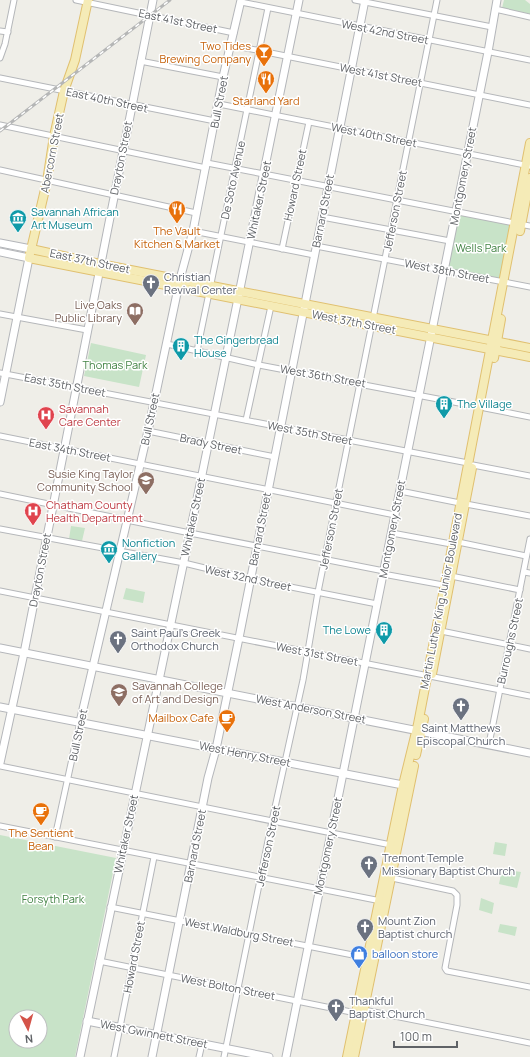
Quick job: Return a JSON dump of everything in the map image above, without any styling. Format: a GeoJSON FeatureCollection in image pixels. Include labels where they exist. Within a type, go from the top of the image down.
{"type":"FeatureCollection","features":[{"type":"Feature","properties":{"kind":"main road","name":"Drayton Street"},"geometry":{"type":"LineString","coordinates":[[0,763],[24,653],[75,387],[153,0]]}},
{"type":"Feature","properties":{"kind":"main road","name":"Whitaker Street"},"geometry":{"type":"LineString","coordinates":[[80,1057],[110,907],[184,563],[299,0]]}},
{"type":"Feature","properties":{"kind":"main road","name":"Montgomery Street"},"geometry":{"type":"LineString","coordinates":[[286,1057],[480,94],[497,0]]}},
{"type":"Feature","properties":{"kind":"main road","name":"Abercorn Street"},"geometry":{"type":"LineString","coordinates":[[0,402],[3,373],[47,181],[54,136],[64,91],[75,60],[87,1]]}},
{"type":"Feature","properties":{"kind":"main road","name":"Bull Street"},"geometry":{"type":"LineString","coordinates":[[80,722],[148,431],[179,283],[193,231],[207,166],[223,77],[241,1]]}},
{"type":"Feature","properties":{"kind":"main road","name":"Barnard Street"},"geometry":{"type":"LineString","coordinates":[[152,1057],[202,807],[216,749],[239,638],[304,303],[365,1]]}},
{"type":"Feature","properties":{"kind":"main road","name":"Martin Luther King Junior Boulevard"},"geometry":{"type":"LineString","coordinates":[[347,1057],[360,1012],[383,902],[391,845],[419,730],[443,585],[455,543],[463,504],[518,223],[528,166],[530,143]]}},
{"type":"Feature","properties":{"kind":"main road","name":"Martin Luther King Junior Boulevard"},"geometry":{"type":"LineString","coordinates":[[518,223],[530,178]]}},
{"type":"Feature","properties":{"kind":"main road","name":"East 37th Street"},"geometry":{"type":"LineString","coordinates":[[0,243],[31,249],[99,268]]}},
{"type":"Feature","properties":{"kind":"main road","name":"East 37th Street"},"geometry":{"type":"LineString","coordinates":[[0,252],[179,283]]}},
{"type":"Feature","properties":{"kind":"main road","name":"West 37th Street"},"geometry":{"type":"LineString","coordinates":[[179,283],[210,290],[238,299],[372,326],[494,340],[530,348]]}},
{"type":"Feature","properties":{"kind":"main road","name":"West 37th Street"},"geometry":{"type":"LineString","coordinates":[[210,290],[240,290],[374,317],[493,350],[530,357]]}},
{"type":"Feature","properties":{"kind":"main road","name":"Martin Luther King Junior Boulevard"},"geometry":{"type":"LineString","coordinates":[[429,676],[441,631],[451,576],[455,543]]}},
{"type":"Feature","properties":{"kind":"main road","name":"West Anderson Street"},"geometry":{"type":"LineString","coordinates":[[0,648],[530,753]]}},
{"type":"Feature","properties":{"kind":"main road","name":"West Henry Street"},"geometry":{"type":"LineString","coordinates":[[0,707],[406,786]]}},
{"type":"Feature","properties":{"kind":"main road","name":"Martin Luther King Junior Boulevard"},"geometry":{"type":"LineString","coordinates":[[354,1057],[368,958],[383,902],[392,878],[406,786]]}},
{"type":"Feature","properties":{"kind":"main road","name":"West Gwinnett Street"},"geometry":{"type":"LineString","coordinates":[[87,1021],[268,1057]]}},
{"type":"Feature","properties":{"kind":"street"},"geometry":{"type":"LineString","coordinates":[[0,58],[8,32],[14,0]]}},
{"type":"Feature","properties":{"kind":"street","name":"East 41st Street"},"geometry":{"type":"LineString","coordinates":[[76,0],[87,1],[234,32]]}},
{"type":"Feature","properties":{"kind":"street"},"geometry":{"type":"LineString","coordinates":[[355,0],[492,27]]}},
{"type":"Feature","properties":{"kind":"street","name":"Jefferson Street"},"geometry":{"type":"LineString","coordinates":[[224,1057],[272,820],[286,762],[308,652],[318,592],[437,0]]}},
{"type":"Feature","properties":{"kind":"street","name":"West 42nd Street"},"geometry":{"type":"LineString","coordinates":[[241,1],[296,14],[530,60]]}},
{"type":"Feature","properties":{"kind":"street","name":"De Soto Avenue"},"geometry":{"type":"LineString","coordinates":[[197,352],[268,8]]}},
{"type":"Feature","properties":{"kind":"street"},"geometry":{"type":"LineString","coordinates":[[495,9],[530,17]]}},
{"type":"Feature","properties":{"kind":"street"},"geometry":{"type":"LineString","coordinates":[[0,30],[8,32]]}},
{"type":"Feature","properties":{"kind":"street","name":"West 41st Street"},"geometry":{"type":"LineString","coordinates":[[231,45],[530,105]]}},
{"type":"Feature","properties":{"kind":"street"},"geometry":{"type":"LineString","coordinates":[[140,61],[223,77]]}},
{"type":"Feature","properties":{"kind":"street","name":"East 40th Street"},"geometry":{"type":"LineString","coordinates":[[0,78],[215,121]]}},
{"type":"Feature","properties":{"kind":"street","name":"West 40th Street"},"geometry":{"type":"LineString","coordinates":[[219,104],[528,166]]}},
{"type":"Feature","properties":{"kind":"street","name":"Howard Street"},"geometry":{"type":"LineString","coordinates":[[282,249],[309,122]]}},
{"type":"Feature","properties":{"kind":"street"},"geometry":{"type":"LineString","coordinates":[[0,125],[122,150],[207,166],[235,169],[530,226]]}},
{"type":"Feature","properties":{"kind":"street"},"geometry":{"type":"LineString","coordinates":[[0,170],[196,213]]}},
{"type":"Feature","properties":{"kind":"street"},"geometry":{"type":"LineString","coordinates":[[322,217],[450,241]]}},
{"type":"Feature","properties":{"kind":"street"},"geometry":{"type":"LineString","coordinates":[[193,231],[221,238],[314,255]]}},
{"type":"Feature","properties":{"kind":"street","name":"West 38th Street"},"geometry":{"type":"LineString","coordinates":[[316,246],[530,287]]}},
{"type":"Feature","properties":{"kind":"street"},"geometry":{"type":"LineString","coordinates":[[246,420],[271,306]]}},
{"type":"Feature","properties":{"kind":"street"},"geometry":{"type":"LineString","coordinates":[[0,314],[87,330]]}},
{"type":"Feature","properties":{"kind":"street","name":"West 36th Street"},"geometry":{"type":"LineString","coordinates":[[167,344],[259,365],[420,394],[530,417]]}},
{"type":"Feature","properties":{"kind":"street","name":"East 35th Street"},"geometry":{"type":"LineString","coordinates":[[3,373],[153,403]]}},
{"type":"Feature","properties":{"kind":"street","name":"West 35th Street"},"geometry":{"type":"LineString","coordinates":[[153,403],[530,476]]}},
{"type":"Feature","properties":{"kind":"street","name":"Brady Street"},"geometry":{"type":"LineString","coordinates":[[148,431],[208,442],[275,457]]}},
{"type":"Feature","properties":{"kind":"street","name":"East 34th Street"},"geometry":{"type":"LineString","coordinates":[[0,436],[268,488],[395,515]]}},
{"type":"Feature","properties":{"kind":"street"},"geometry":{"type":"LineString","coordinates":[[400,491],[530,516]]}},
{"type":"Feature","properties":{"kind":"street"},"geometry":{"type":"LineString","coordinates":[[0,494],[325,559],[443,585]]}},
{"type":"Feature","properties":{"kind":"street","name":"West 32nd Street"},"geometry":{"type":"LineString","coordinates":[[0,530],[184,563],[250,579],[377,604]]}},
{"type":"Feature","properties":{"kind":"street"},"geometry":{"type":"LineString","coordinates":[[392,533],[526,556]]}},
{"type":"Feature","properties":{"kind":"street","name":"Burroughs Street"},"geometry":{"type":"LineString","coordinates":[[490,744],[530,539]]}},
{"type":"Feature","properties":{"kind":"street"},"geometry":{"type":"LineString","coordinates":[[524,572],[530,573]]}},
{"type":"Feature","properties":{"kind":"street"},"geometry":{"type":"LineString","coordinates":[[451,576],[520,590]]}},
{"type":"Feature","properties":{"kind":"street","name":"West 31st Street"},"geometry":{"type":"LineString","coordinates":[[0,591],[530,696]]}},
{"type":"Feature","properties":{"kind":"street"},"geometry":{"type":"LineString","coordinates":[[441,631],[530,649]]}},
{"type":"Feature","properties":{"kind":"street","name":"Bull Street"},"geometry":{"type":"LineString","coordinates":[[54,837],[80,722]]}},
{"type":"Feature","properties":{"kind":"street"},"geometry":{"type":"LineString","coordinates":[[0,766],[391,845]]}},
{"type":"Feature","properties":{"kind":"street"},"geometry":{"type":"LineString","coordinates":[[0,826],[383,902]]}},
{"type":"Feature","properties":{"kind":"street","name":"Howard Street"},"geometry":{"type":"LineString","coordinates":[[114,1057],[154,856]]}},
{"type":"Feature","properties":{"kind":"street"},"geometry":{"type":"LineString","coordinates":[[392,878],[453,891],[457,895],[457,905],[445,968],[447,971],[530,987]]}},
{"type":"Feature","properties":{"kind":"street","name":"West Waldburg Street"},"geometry":{"type":"LineString","coordinates":[[110,907],[368,958]]}},
{"type":"Feature","properties":{"kind":"street","name":"West Bolton Street"},"geometry":{"type":"LineString","coordinates":[[99,962],[297,1001],[530,1043]]}},
{"type":"Feature","properties":{"kind":"street"},"geometry":{"type":"LineString","coordinates":[[199,1057],[202,1044]]}},
{"type":"Feature","properties":{"kind":"green space"},"geometry":{"type":"Polygon","coordinates":[[[504,0],[525,0],[530,4],[530,14],[502,8],[504,0]]]}},
{"type":"Feature","properties":{"kind":"green space","name":"Wells Park"},"geometry":{"type":"Polygon","coordinates":[[[457,214],[517,225],[506,282],[446,270],[457,214]]]}},
{"type":"Feature","properties":{"kind":"green space","name":"Thomas Park"},"geometry":{"type":"Polygon","coordinates":[[[91,343],[146,355],[139,387],[84,376],[91,343]]]}},
{"type":"Feature","properties":{"kind":"green space"},"geometry":{"type":"Polygon","coordinates":[[[71,526],[85,528],[82,541],[69,539],[71,526]]]}},
{"type":"Feature","properties":{"kind":"green space"},"geometry":{"type":"Polygon","coordinates":[[[126,588],[145,592],[143,603],[123,599],[126,588]]]}},
{"type":"Feature","properties":{"kind":"green space","name":"Forsyth Park"},"geometry":{"type":"Polygon","coordinates":[[[0,835],[116,858],[75,1057],[0,1057],[0,835]]]}},
{"type":"Feature","properties":{"kind":"green space"},"geometry":{"type":"Polygon","coordinates":[[[495,842],[507,844],[505,856],[493,854],[495,842]]]}},
{"type":"Feature","properties":{"kind":"green space"},"geometry":{"type":"Polygon","coordinates":[[[502,869],[521,872],[517,888],[499,884],[502,869]]]}},
{"type":"Feature","properties":{"kind":"green space"},"geometry":{"type":"Polygon","coordinates":[[[481,898],[494,903],[492,914],[479,910],[481,898]]]}},
{"type":"Feature","properties":{"kind":"green space"},"geometry":{"type":"Polygon","coordinates":[[[500,924],[517,927],[515,936],[498,932],[500,924]]]}},
{"type":"Feature","properties":{"kind":"railway"},"geometry":{"type":"LineString","coordinates":[[0,131],[170,0]]}},
{"type":"Feature","properties":{"kind":"place","name":"Two Tides Brewing Company"},"geometry":{"type":"Point","coordinates":[264,67]}},
{"type":"Feature","properties":{"kind":"place","name":"Starland Yard"},"geometry":{"type":"Point","coordinates":[266,94]}},
{"type":"Feature","properties":{"kind":"place","name":"The Vault Kitchen & Market"},"geometry":{"type":"Point","coordinates":[177,224]}},
{"type":"Feature","properties":{"kind":"place","name":"Savannah African Art Museum"},"geometry":{"type":"Point","coordinates":[18,233]}},
{"type":"Feature","properties":{"kind":"place","name":"Christian Revival Center"},"geometry":{"type":"Point","coordinates":[151,298]}},
{"type":"Feature","properties":{"kind":"place","name":"Live Oaks Public Library"},"geometry":{"type":"Point","coordinates":[135,326]}},
{"type":"Feature","properties":{"kind":"place","name":"The Gingerbread House"},"geometry":{"type":"Point","coordinates":[181,361]}},
{"type":"Feature","properties":{"kind":"place","name":"The Village"},"geometry":{"type":"Point","coordinates":[444,419]}},
{"type":"Feature","properties":{"kind":"place","name":"Savannah Care Center"},"geometry":{"type":"Point","coordinates":[46,430]}},
{"type":"Feature","properties":{"kind":"place","name":"Susie King Taylor Community School"},"geometry":{"type":"Point","coordinates":[146,495]}},
{"type":"Feature","properties":{"kind":"place","name":"Chatham County Health Department"},"geometry":{"type":"Point","coordinates":[33,526]}},
{"type":"Feature","properties":{"kind":"place","name":"Nonfiction Gallery"},"geometry":{"type":"Point","coordinates":[109,564]}},
{"type":"Feature","properties":{"kind":"place","name":"The Lowe"},"geometry":{"type":"Point","coordinates":[384,645]}},
{"type":"Feature","properties":{"kind":"place","name":"Saint Paul's Greek Orthodox Church"},"geometry":{"type":"Point","coordinates":[118,654]}},
{"type":"Feature","properties":{"kind":"place","name":"Savannah College of Art and Design"},"geometry":{"type":"Point","coordinates":[119,707]}},
{"type":"Feature","properties":{"kind":"place","name":"Saint Matthews Episcopal Church"},"geometry":{"type":"Point","coordinates":[461,721]}},
{"type":"Feature","properties":{"kind":"place","name":"Mailbox Cafe"},"geometry":{"type":"Point","coordinates":[227,733]}},
{"type":"Feature","properties":{"kind":"place","name":"The Sentient Bean"},"geometry":{"type":"Point","coordinates":[41,826]}},
{"type":"Feature","properties":{"kind":"place","name":"Tremont Temple Missionary Baptist Church"},"geometry":{"type":"Point","coordinates":[369,879]}},
{"type":"Feature","properties":{"kind":"place","name":"Mount Zion Baptist church"},"geometry":{"type":"Point","coordinates":[365,942]}},
{"type":"Feature","properties":{"kind":"place","name":"balloon store"},"geometry":{"type":"Point","coordinates":[359,969]}},
{"type":"Feature","properties":{"kind":"place","name":"Thankful Baptist Church"},"geometry":{"type":"Point","coordinates":[336,1022]}}]}
